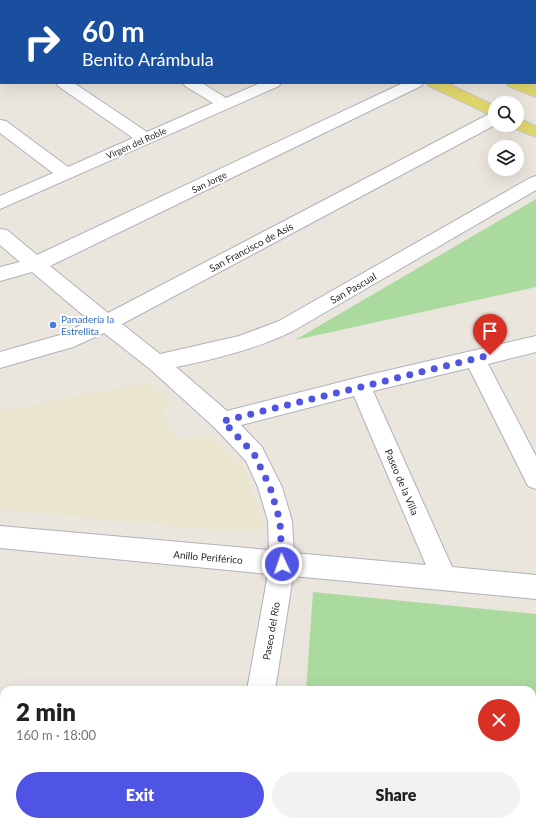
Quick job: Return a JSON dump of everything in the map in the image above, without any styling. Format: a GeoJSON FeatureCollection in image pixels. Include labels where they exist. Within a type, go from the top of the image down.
{"type":"FeatureCollection","features":[{"type":"Feature","properties":{"kind":"main road"},"geometry":{"type":"LineString","coordinates":[[437,84],[488,109]]}},
{"type":"Feature","properties":{"kind":"main road"},"geometry":{"type":"LineString","coordinates":[[516,84],[534,92]]}},
{"type":"Feature","properties":{"kind":"main road"},"geometry":{"type":"LineString","coordinates":[[524,126],[536,132]]}},
{"type":"Feature","properties":{"kind":"street"},"geometry":{"type":"LineString","coordinates":[[65,84],[146,139]]}},
{"type":"Feature","properties":{"kind":"street"},"geometry":{"type":"LineString","coordinates":[[193,84],[226,104]]}},
{"type":"Feature","properties":{"kind":"street","name":"Virgen del Roble"},"geometry":{"type":"LineString","coordinates":[[0,203],[270,84]]}},
{"type":"Feature","properties":{"kind":"street","name":"San Jorge"},"geometry":{"type":"LineString","coordinates":[[0,274],[36,264],[413,84]]}},
{"type":"Feature","properties":{"kind":"street","name":"San Francisco de Asís"},"geometry":{"type":"LineString","coordinates":[[0,360],[66,341],[106,323],[488,122]]}},
{"type":"Feature","properties":{"kind":"street"},"geometry":{"type":"LineString","coordinates":[[0,125],[66,174]]}},
{"type":"Feature","properties":{"kind":"street","name":"San Pascual"},"geometry":{"type":"LineString","coordinates":[[157,363],[240,345],[264,337],[286,326],[536,182]]}},
{"type":"Feature","properties":{"kind":"street","name":"Paseo del Río"},"geometry":{"type":"LineString","coordinates":[[0,235],[106,323],[157,363],[223,421],[254,454],[270,487],[280,521],[282,564],[262,686]]}},
{"type":"Feature","properties":{"kind":"street"},"geometry":{"type":"LineString","coordinates":[[223,421],[360,386],[536,344]]}},
{"type":"Feature","properties":{"kind":"street"},"geometry":{"type":"LineString","coordinates":[[474,358],[536,479]]}},
{"type":"Feature","properties":{"kind":"street","name":"Paseo de la Villa"},"geometry":{"type":"LineString","coordinates":[[360,386],[444,578]]}},
{"type":"Feature","properties":{"kind":"street","name":"Anillo Periférico"},"geometry":{"type":"LineString","coordinates":[[0,537],[536,587]]}},
{"type":"Feature","properties":{"kind":"shaded area"},"geometry":{"type":"Polygon","coordinates":[[[149,382],[170,400],[163,412],[176,440],[202,434],[221,444],[244,467],[265,528],[224,531],[0,509],[0,411],[149,382]]]}},
{"type":"Feature","properties":{"kind":"green space"},"geometry":{"type":"Polygon","coordinates":[[[536,199],[536,287],[295,340],[536,199]]]}},
{"type":"Feature","properties":{"kind":"green space"},"geometry":{"type":"Polygon","coordinates":[[[313,592],[536,614],[536,686],[306,686],[313,592]]]}},
{"type":"Feature","properties":{"kind":"place","name":"Panadería la Estrellita"},"geometry":{"type":"Point","coordinates":[53,325]}},
{"type":"Feature","properties":{"kind":"route"},"geometry":{"type":"LineString","coordinates":[[282,564],[280,521],[270,487],[254,454],[223,421],[490,355]]}}]}
